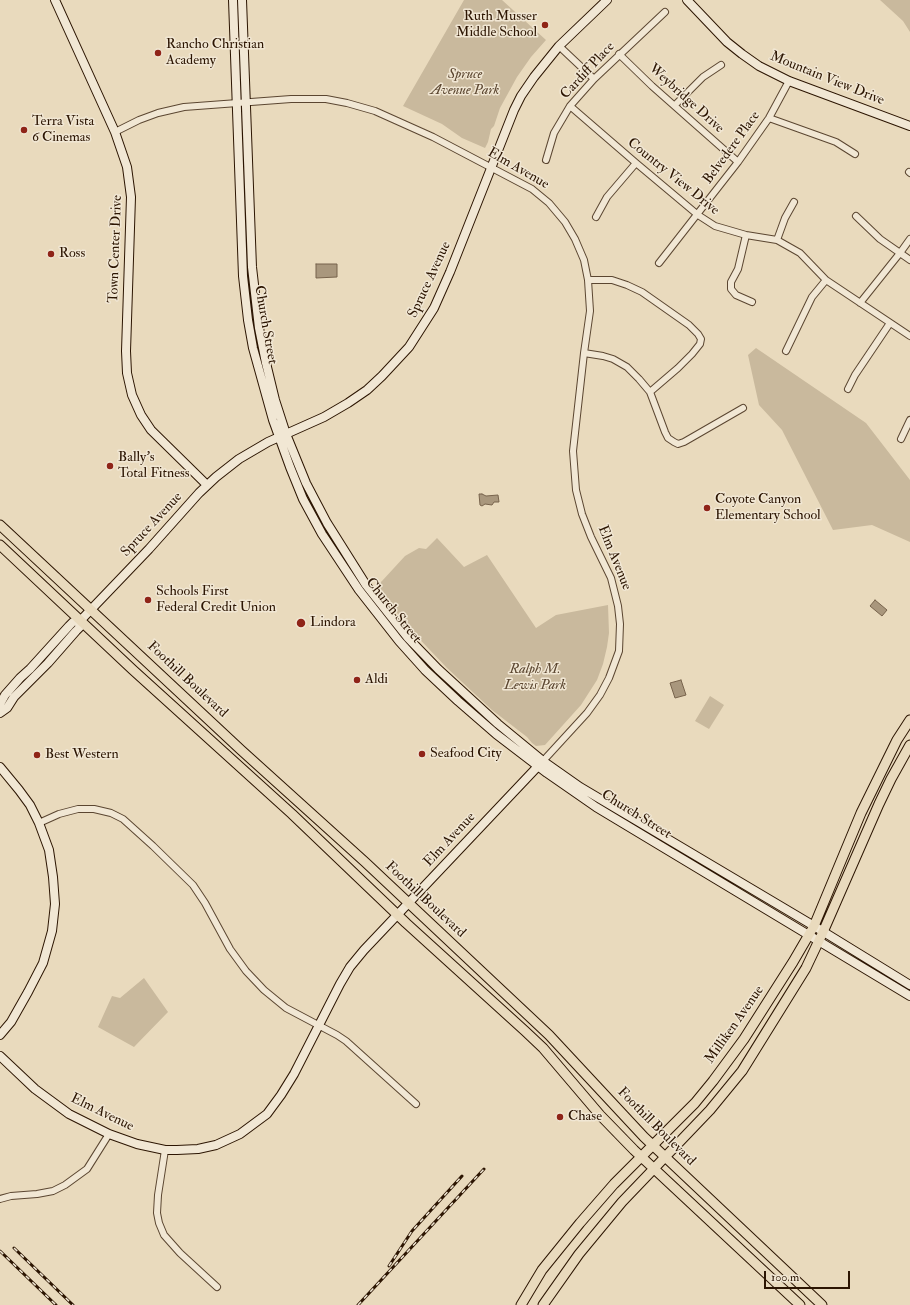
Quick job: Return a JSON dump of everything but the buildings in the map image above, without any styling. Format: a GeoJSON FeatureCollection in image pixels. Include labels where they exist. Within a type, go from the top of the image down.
{"type":"FeatureCollection","features":[{"type":"Feature","properties":{"kind":"main road","name":"Foothill Boulevard"},"geometry":{"type":"LineString","coordinates":[[0,525],[558,1044],[653,1146],[822,1305]]}},
{"type":"Feature","properties":{"kind":"main road","name":"Foothill Boulevard"},"geometry":{"type":"LineString","coordinates":[[0,545],[80,621],[286,809],[397,915],[506,1013],[542,1048],[600,1114],[654,1169],[800,1305]]}},
{"type":"Feature","properties":{"kind":"main road","name":"Milliken Avenue"},"geometry":{"type":"LineString","coordinates":[[521,1305],[542,1270],[572,1233],[614,1184],[695,1103],[744,1039],[814,926],[861,813],[897,740],[910,720]]}},
{"type":"Feature","properties":{"kind":"main road","name":"Milliken Avenue"},"geometry":{"type":"LineString","coordinates":[[543,1305],[592,1239],[622,1202],[710,1110],[742,1071],[806,968],[879,804],[891,779],[910,746]]}},
{"type":"Feature","properties":{"kind":"street","name":"Town Center Drive"},"geometry":{"type":"LineString","coordinates":[[55,0],[115,132],[127,167],[131,197],[126,351],[128,384],[136,405],[151,430],[207,485]]}},
{"type":"Feature","properties":{"kind":"street","name":"Church Street"},"geometry":{"type":"LineString","coordinates":[[233,0],[243,276],[248,320],[263,385],[301,492],[318,527],[359,590],[398,641],[425,670],[486,725],[596,807],[910,996]]}},
{"type":"Feature","properties":{"kind":"street","name":"Church Street"},"geometry":{"type":"LineString","coordinates":[[242,0],[252,267],[258,320],[266,363],[282,436],[323,516],[366,585],[408,638],[438,669],[540,764],[814,926],[910,985]]}},
{"type":"Feature","properties":{"kind":"street","name":"Spruce Avenue"},"geometry":{"type":"LineString","coordinates":[[4,706],[2,697],[73,622],[80,621],[149,549],[207,485],[239,459],[282,436],[324,417],[348,403],[367,390],[409,347],[434,308],[450,272],[490,167],[521,96],[559,46],[607,0]]}},
{"type":"Feature","properties":{"kind":"street","name":"Mountain View Drive"},"geometry":{"type":"LineString","coordinates":[[687,0],[727,42],[759,66],[789,81],[910,126]]}},
{"type":"Feature","properties":{"kind":"street","name":"Cardiff Place"},"geometry":{"type":"LineString","coordinates":[[546,160],[554,133],[570,106],[619,54],[665,12]]}},
{"type":"Feature","properties":{"kind":"street"},"geometry":{"type":"LineString","coordinates":[[559,46],[594,79]]}},
{"type":"Feature","properties":{"kind":"street","name":"Weybridge Drive"},"geometry":{"type":"LineString","coordinates":[[619,54],[652,86],[738,162]]}},
{"type":"Feature","properties":{"kind":"street"},"geometry":{"type":"LineString","coordinates":[[675,105],[703,77],[721,65]]}},
{"type":"Feature","properties":{"kind":"street","name":"Belvedere Place"},"geometry":{"type":"LineString","coordinates":[[659,264],[738,162],[769,118],[789,81]]}},
{"type":"Feature","properties":{"kind":"street","name":"Elm Avenue"},"geometry":{"type":"LineString","coordinates":[[0,1056],[35,1089],[69,1114],[108,1134],[136,1144],[165,1150],[198,1149],[216,1145],[240,1134],[257,1123],[267,1114],[282,1095],[350,967],[364,950],[540,764],[587,712],[600,695],[610,678],[619,651],[620,624],[611,578],[591,537],[582,514],[576,490],[573,452],[590,311],[588,280],[584,260],[574,239],[565,222],[549,203],[532,190],[433,137],[382,114],[347,103],[326,99],[291,99],[184,107],[139,120],[115,132]]}},
{"type":"Feature","properties":{"kind":"street","name":"Country View Drive"},"geometry":{"type":"LineString","coordinates":[[570,106],[698,215],[715,226],[746,235],[777,240],[800,253],[826,280],[910,336]]}},
{"type":"Feature","properties":{"kind":"street"},"geometry":{"type":"LineString","coordinates":[[769,118],[836,142],[855,154]]}},
{"type":"Feature","properties":{"kind":"street"},"geometry":{"type":"LineString","coordinates":[[596,217],[607,197],[636,163]]}},
{"type":"Feature","properties":{"kind":"street"},"geometry":{"type":"LineString","coordinates":[[777,240],[785,218],[794,202]]}},
{"type":"Feature","properties":{"kind":"street"},"geometry":{"type":"LineString","coordinates":[[856,216],[880,238],[910,260]]}},
{"type":"Feature","properties":{"kind":"street"},"geometry":{"type":"LineString","coordinates":[[746,235],[738,269],[731,282],[731,288],[736,295],[752,302]]}},
{"type":"Feature","properties":{"kind":"street"},"geometry":{"type":"LineString","coordinates":[[860,303],[910,239]]}},
{"type":"Feature","properties":{"kind":"street"},"geometry":{"type":"LineString","coordinates":[[588,280],[612,280],[642,292],[689,325],[701,339],[700,344],[692,354],[650,392]]}},
{"type":"Feature","properties":{"kind":"street"},"geometry":{"type":"LineString","coordinates":[[786,351],[812,297],[826,280]]}},
{"type":"Feature","properties":{"kind":"street"},"geometry":{"type":"LineString","coordinates":[[848,389],[855,375],[890,323]]}},
{"type":"Feature","properties":{"kind":"street"},"geometry":{"type":"LineString","coordinates":[[584,353],[613,359],[627,367],[650,392],[668,438],[678,444],[743,408]]}},
{"type":"Feature","properties":{"kind":"street"},"geometry":{"type":"LineString","coordinates":[[901,439],[910,420]]}},
{"type":"Feature","properties":{"kind":"street"},"geometry":{"type":"LineString","coordinates":[[359,590],[366,585]]}},
{"type":"Feature","properties":{"kind":"street","name":"Spruce Avenue"},"geometry":{"type":"LineString","coordinates":[[0,713],[4,706],[44,668],[80,627],[80,621]]}},
{"type":"Feature","properties":{"kind":"street"},"geometry":{"type":"LineString","coordinates":[[0,719],[6,712],[4,706]]}},
{"type":"Feature","properties":{"kind":"street"},"geometry":{"type":"LineString","coordinates":[[0,760],[3,764],[2,769],[30,805],[39,823],[49,850],[55,904],[52,931],[43,963],[11,1022],[0,1035]]}},
{"type":"Feature","properties":{"kind":"street"},"geometry":{"type":"LineString","coordinates":[[39,823],[59,814],[78,809],[94,809],[111,813],[123,819],[193,885],[205,903],[230,949],[246,971],[264,990],[286,1008],[318,1026],[337,1034],[416,1104]]}},
{"type":"Feature","properties":{"kind":"street"},"geometry":{"type":"LineString","coordinates":[[0,1198],[53,1191],[65,1185],[87,1169],[108,1134]]}},
{"type":"Feature","properties":{"kind":"street"},"geometry":{"type":"LineString","coordinates":[[165,1150],[158,1195],[157,1213],[164,1235],[180,1253],[217,1287]]}},
{"type":"Feature","properties":{"kind":"green space","name":"Spruce Avenue Park"},"geometry":{"type":"Polygon","coordinates":[[[464,0],[502,0],[546,40],[531,57],[517,77],[500,108],[485,148],[462,138],[442,124],[403,106],[464,0]]]}},
{"type":"Feature","properties":{"kind":"green space"},"geometry":{"type":"Polygon","coordinates":[[[880,0],[910,0],[910,32],[903,21],[880,0]]]}},
{"type":"Feature","properties":{"kind":"green space"},"geometry":{"type":"Polygon","coordinates":[[[756,348],[866,423],[910,480],[910,542],[872,525],[833,530],[782,430],[759,405],[748,355],[756,348]]]}},
{"type":"Feature","properties":{"kind":"green space","name":"Ralph M. Lewis Park"},"geometry":{"type":"Polygon","coordinates":[[[437,538],[464,567],[487,555],[536,628],[556,615],[608,605],[609,633],[607,647],[597,680],[581,705],[545,745],[536,746],[532,743],[527,737],[492,710],[447,668],[409,628],[376,586],[405,556],[419,548],[426,549],[437,538]]]}},
{"type":"Feature","properties":{"kind":"green space"},"geometry":{"type":"Polygon","coordinates":[[[710,696],[724,705],[709,729],[695,721],[710,696]]]}},
{"type":"Feature","properties":{"kind":"green space"},"geometry":{"type":"Polygon","coordinates":[[[144,978],[168,1012],[134,1047],[98,1027],[112,996],[120,998],[144,978]]]}},
{"type":"Feature","properties":{"kind":"shaded area"},"geometry":{"type":"Polygon","coordinates":[[[316,264],[337,264],[337,277],[316,278],[316,264]]]}},
{"type":"Feature","properties":{"kind":"shaded area"},"geometry":{"type":"Polygon","coordinates":[[[479,494],[486,496],[498,495],[499,502],[494,502],[492,505],[485,504],[482,506],[480,505],[479,494]]]}},
{"type":"Feature","properties":{"kind":"shaded area"},"geometry":{"type":"Polygon","coordinates":[[[875,600],[887,610],[882,616],[870,606],[875,600]]]}},
{"type":"Feature","properties":{"kind":"shaded area"},"geometry":{"type":"Polygon","coordinates":[[[681,680],[686,695],[675,698],[670,683],[681,680]]]}},
{"type":"Feature","properties":{"kind":"railway"},"geometry":{"type":"LineString","coordinates":[[358,1305],[484,1169]]}},
{"type":"Feature","properties":{"kind":"railway"},"geometry":{"type":"LineString","coordinates":[[389,1266],[412,1231],[462,1176]]}},
{"type":"Feature","properties":{"kind":"railway"},"geometry":{"type":"LineString","coordinates":[[14,1248],[73,1305]]}},
{"type":"Feature","properties":{"kind":"railway"},"geometry":{"type":"LineString","coordinates":[[0,1251],[56,1305]]}},
{"type":"Feature","properties":{"kind":"place","name":"Ruth Musser Middle School"},"geometry":{"type":"Point","coordinates":[545,25]}},
{"type":"Feature","properties":{"kind":"place","name":"Rancho Christian Academy"},"geometry":{"type":"Point","coordinates":[158,53]}},
{"type":"Feature","properties":{"kind":"place","name":"Terra Vista 6 Cinemas"},"geometry":{"type":"Point","coordinates":[24,130]}},
{"type":"Feature","properties":{"kind":"place","name":"Ross"},"geometry":{"type":"Point","coordinates":[51,254]}},
{"type":"Feature","properties":{"kind":"place","name":"Bally's Total Fitness"},"geometry":{"type":"Point","coordinates":[110,466]}},
{"type":"Feature","properties":{"kind":"place","name":"Coyote Canyon Elementary School"},"geometry":{"type":"Point","coordinates":[707,508]}},
{"type":"Feature","properties":{"kind":"place","name":"Schools First Federal Credit Union"},"geometry":{"type":"Point","coordinates":[148,600]}},
{"type":"Feature","properties":{"kind":"place","name":"Lindora"},"geometry":{"type":"Point","coordinates":[301,623]}},
{"type":"Feature","properties":{"kind":"place","name":"Aldi"},"geometry":{"type":"Point","coordinates":[357,680]}},
{"type":"Feature","properties":{"kind":"place","name":"Seafood City"},"geometry":{"type":"Point","coordinates":[422,754]}},
{"type":"Feature","properties":{"kind":"place","name":"Best Western"},"geometry":{"type":"Point","coordinates":[37,755]}},
{"type":"Feature","properties":{"kind":"place","name":"Chase"},"geometry":{"type":"Point","coordinates":[560,1117]}}]}
